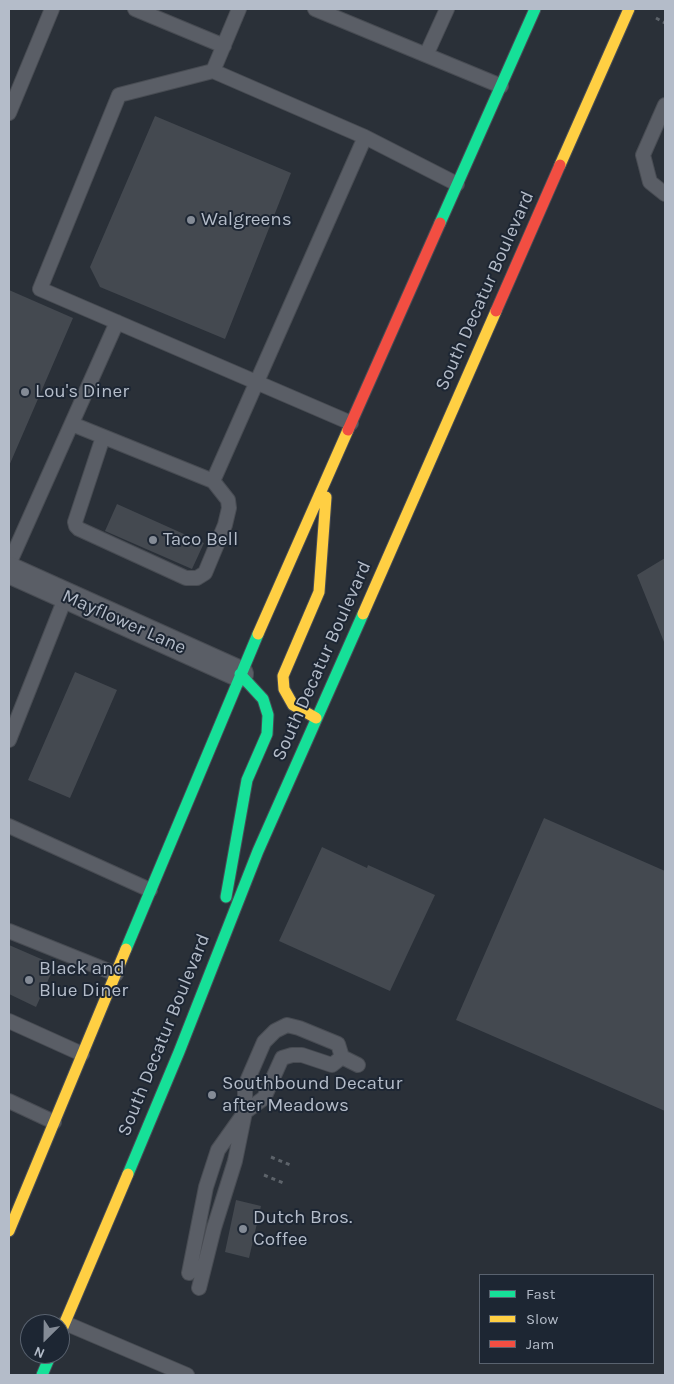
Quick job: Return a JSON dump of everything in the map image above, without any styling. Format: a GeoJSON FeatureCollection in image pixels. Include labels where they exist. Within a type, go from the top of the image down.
{"type":"FeatureCollection","features":[{"type":"Feature","properties":{"kind":"main road"},"geometry":{"type":"LineString","coordinates":[[9,1231],[240,674],[535,9]]}},
{"type":"Feature","properties":{"kind":"main road","name":"South Decatur Boulevard"},"geometry":{"type":"LineString","coordinates":[[68,1314],[179,1052],[258,851],[629,9]]}},
{"type":"Feature","properties":{"kind":"main road"},"geometry":{"type":"LineString","coordinates":[[316,718],[293,705],[284,689],[283,676],[319,592],[328,475]]}},
{"type":"Feature","properties":{"kind":"main road"},"geometry":{"type":"LineString","coordinates":[[216,955],[247,780],[268,734],[268,715],[264,699],[240,674]]}},
{"type":"Feature","properties":{"kind":"street","name":"Mayflower Lane"},"geometry":{"type":"LineString","coordinates":[[9,570],[240,674]]}},
{"type":"Feature","properties":{"kind":"lane"},"geometry":{"type":"LineString","coordinates":[[9,114],[52,9]]}},
{"type":"Feature","properties":{"kind":"lane"},"geometry":{"type":"LineString","coordinates":[[135,9],[224,46]]}},
{"type":"Feature","properties":{"kind":"lane"},"geometry":{"type":"LineString","coordinates":[[213,71],[239,9]]}},
{"type":"Feature","properties":{"kind":"lane"},"geometry":{"type":"LineString","coordinates":[[315,9],[427,53],[501,86]]}},
{"type":"Feature","properties":{"kind":"lane"},"geometry":{"type":"LineString","coordinates":[[427,53],[447,9]]}},
{"type":"Feature","properties":{"kind":"lane"},"geometry":{"type":"LineString","coordinates":[[352,423],[40,289],[119,95],[213,71],[364,137],[457,184]]}},
{"type":"Feature","properties":{"kind":"lane"},"geometry":{"type":"LineString","coordinates":[[665,105],[643,155],[650,182],[665,194]]}},
{"type":"Feature","properties":{"kind":"lane"},"geometry":{"type":"LineString","coordinates":[[214,482],[364,137]]}},
{"type":"Feature","properties":{"kind":"lane"},"geometry":{"type":"LineString","coordinates":[[9,564],[117,322]]}},
{"type":"Feature","properties":{"kind":"lane"},"geometry":{"type":"LineString","coordinates":[[72,424],[214,482],[228,500],[229,508],[225,525],[205,573],[197,578],[186,578],[76,526],[75,522],[103,437]]}},
{"type":"Feature","properties":{"kind":"lane"},"geometry":{"type":"LineString","coordinates":[[9,740],[66,596]]}},
{"type":"Feature","properties":{"kind":"lane"},"geometry":{"type":"LineString","coordinates":[[9,826],[150,890]]}},
{"type":"Feature","properties":{"kind":"lane"},"geometry":{"type":"LineString","coordinates":[[9,931],[116,974]]}},
{"type":"Feature","properties":{"kind":"lane"},"geometry":{"type":"LineString","coordinates":[[9,1021],[82,1054]]}},
{"type":"Feature","properties":{"kind":"lane"},"geometry":{"type":"LineString","coordinates":[[199,1288],[214,1228],[235,1161],[244,1112],[245,1086],[264,1042],[275,1031],[287,1025],[338,1044],[342,1057],[358,1065]]}},
{"type":"Feature","properties":{"kind":"lane"},"geometry":{"type":"LineString","coordinates":[[189,1273],[206,1187],[218,1150],[244,1112],[264,1098],[282,1058],[292,1054],[302,1055],[332,1065],[342,1057]]}},
{"type":"Feature","properties":{"kind":"lane"},"geometry":{"type":"LineString","coordinates":[[9,1101],[54,1122]]}},
{"type":"Feature","properties":{"kind":"lane"},"geometry":{"type":"LineString","coordinates":[[70,1331],[187,1375]]}},
{"type":"Feature","properties":{"kind":"path"},"geometry":{"type":"LineString","coordinates":[[271,1157],[293,1166]]}},
{"type":"Feature","properties":{"kind":"path"},"geometry":{"type":"LineString","coordinates":[[264,1175],[286,1184]]}},
{"type":"Feature","properties":{"kind":"building","name":"Walgreens"},"geometry":{"type":"Polygon","coordinates":[[[155,116],[291,173],[225,339],[100,287],[90,267],[155,116]]]}},
{"type":"Feature","properties":{"kind":"building","name":"Lou's Diner"},"geometry":{"type":"Polygon","coordinates":[[[9,290],[73,318],[9,466],[9,290]]]}},
{"type":"Feature","properties":{"kind":"building","name":"Taco Bell"},"geometry":{"type":"Polygon","coordinates":[[[117,504],[204,543],[192,569],[105,531],[117,504]]]}},
{"type":"Feature","properties":{"kind":"building"},"geometry":{"type":"Polygon","coordinates":[[[665,558],[665,642],[664,642],[637,575],[665,558]]]}},
{"type":"Feature","properties":{"kind":"building"},"geometry":{"type":"Polygon","coordinates":[[[75,672],[117,690],[70,798],[28,780],[75,672]]]}},
{"type":"Feature","properties":{"kind":"building"},"geometry":{"type":"Polygon","coordinates":[[[544,818],[665,871],[665,1111],[456,1020],[544,818]]]}},
{"type":"Feature","properties":{"kind":"building"},"geometry":{"type":"Polygon","coordinates":[[[322,847],[367,868],[368,865],[435,895],[390,991],[279,941],[322,847]]]}},
{"type":"Feature","properties":{"kind":"building","name":"Black and Blue Diner"},"geometry":{"type":"Polygon","coordinates":[[[9,945],[55,965],[36,1007],[9,994],[9,945]]]}},
{"type":"Feature","properties":{"kind":"building","name":"Dutch Bros. Coffee"},"geometry":{"type":"Polygon","coordinates":[[[236,1200],[261,1206],[249,1258],[225,1252],[236,1200]]]}},
{"type":"Feature","properties":{"kind":"traffic: fast"},"geometry":{"type":"LineString","coordinates":[[440,223],[535,9]]}},
{"type":"Feature","properties":{"kind":"traffic: fast"},"geometry":{"type":"LineString","coordinates":[[128,1174],[179,1052],[258,851],[363,614]]}},
{"type":"Feature","properties":{"kind":"traffic: fast"},"geometry":{"type":"LineString","coordinates":[[126,949],[258,634]]}},
{"type":"Feature","properties":{"kind":"traffic: fast"},"geometry":{"type":"LineString","coordinates":[[226,897],[247,780],[267,734],[268,715],[263,699],[240,674]]}},
{"type":"Feature","properties":{"kind":"traffic: fast"},"geometry":{"type":"LineString","coordinates":[[42,1375],[47,1364]]}},
{"type":"Feature","properties":{"kind":"traffic: slow"},"geometry":{"type":"LineString","coordinates":[[560,165],[629,9]]}},
{"type":"Feature","properties":{"kind":"traffic: slow"},"geometry":{"type":"LineString","coordinates":[[363,614],[496,311]]}},
{"type":"Feature","properties":{"kind":"traffic: slow"},"geometry":{"type":"LineString","coordinates":[[258,634],[348,430]]}},
{"type":"Feature","properties":{"kind":"traffic: slow"},"geometry":{"type":"LineString","coordinates":[[316,718],[293,705],[284,689],[283,676],[319,592],[326,497]]}},
{"type":"Feature","properties":{"kind":"traffic: slow"},"geometry":{"type":"LineString","coordinates":[[9,1231],[126,949]]}},
{"type":"Feature","properties":{"kind":"traffic: slow"},"geometry":{"type":"LineString","coordinates":[[68,1314],[128,1174]]}},
{"type":"Feature","properties":{"kind":"traffic: jam"},"geometry":{"type":"LineString","coordinates":[[496,311],[560,165]]}},
{"type":"Feature","properties":{"kind":"traffic: jam"},"geometry":{"type":"LineString","coordinates":[[348,430],[440,223]]}},
{"type":"Feature","properties":{"kind":"place","name":"Walgreens"},"geometry":{"type":"Point","coordinates":[191,220]}},
{"type":"Feature","properties":{"kind":"place","name":"Lou's Diner"},"geometry":{"type":"Point","coordinates":[25,392]}},
{"type":"Feature","properties":{"kind":"place","name":"Taco Bell"},"geometry":{"type":"Point","coordinates":[153,540]}},
{"type":"Feature","properties":{"kind":"place","name":"Black and Blue Diner"},"geometry":{"type":"Point","coordinates":[29,980]}},
{"type":"Feature","properties":{"kind":"place","name":"Southbound Decatur after Meadows"},"geometry":{"type":"Point","coordinates":[212,1095]}},
{"type":"Feature","properties":{"kind":"place","name":"Dutch Bros. Coffee"},"geometry":{"type":"Point","coordinates":[243,1229]}}]}
